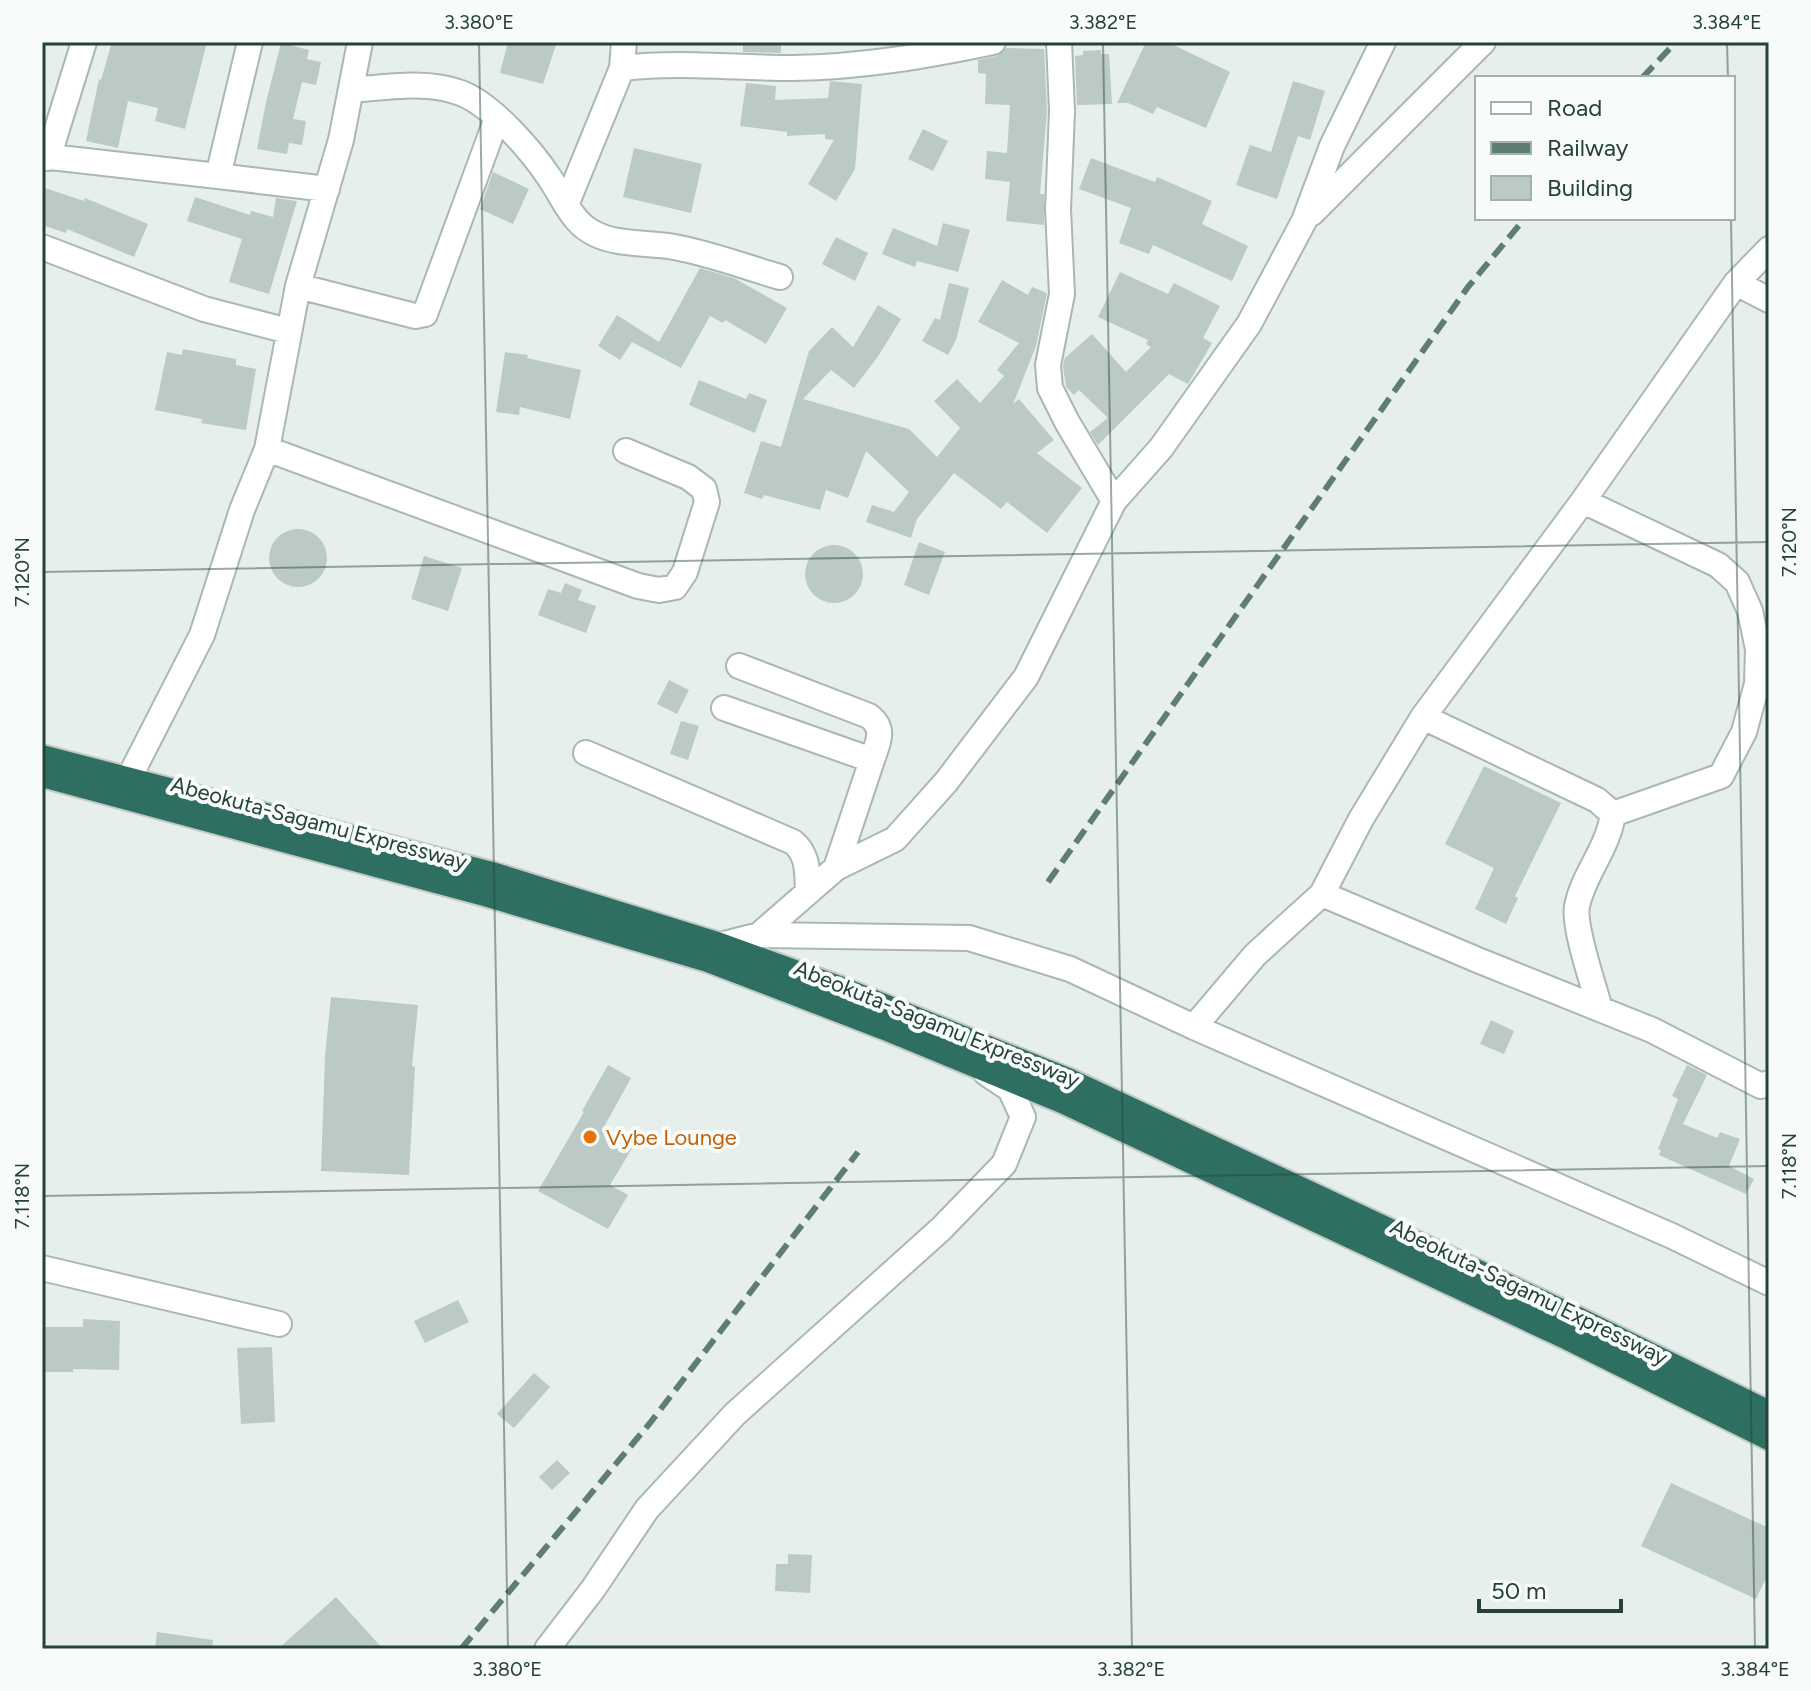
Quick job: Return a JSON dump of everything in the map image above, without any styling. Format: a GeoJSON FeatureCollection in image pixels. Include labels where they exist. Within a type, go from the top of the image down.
{"type":"FeatureCollection","features":[{"type":"Feature","properties":{"kind":"highway","name":"Abeokuta-Sagamu Expressway"},"geometry":{"type":"LineString","coordinates":[[42,757],[492,874],[714,953],[1062,1101],[1471,1292],[1769,1438]]}},
{"type":"Feature","properties":{"kind":"highway","name":"Abeokuta-Sagamu Expressway"},"geometry":{"type":"LineString","coordinates":[[42,775],[714,953],[867,999],[1070,1081],[1578,1319],[1769,1413]]}},
{"type":"Feature","properties":{"kind":"street"},"geometry":{"type":"LineString","coordinates":[[84,42],[45,157],[327,189]]}},
{"type":"Feature","properties":{"kind":"street"},"geometry":{"type":"LineString","coordinates":[[218,176],[250,42]]}},
{"type":"Feature","properties":{"kind":"street"},"geometry":{"type":"LineString","coordinates":[[128,780],[202,635],[242,510],[267,449],[298,286],[327,189],[360,42]]}},
{"type":"Feature","properties":{"kind":"street"},"geometry":{"type":"LineString","coordinates":[[566,205],[622,68],[624,42]]}},
{"type":"Feature","properties":{"kind":"street"},"geometry":{"type":"LineString","coordinates":[[622,68],[666,65],[793,68],[888,63],[993,42]]}},
{"type":"Feature","properties":{"kind":"street"},"geometry":{"type":"LineString","coordinates":[[1059,42],[1062,111],[1058,209],[1062,294],[1048,365],[1050,388],[1114,501]]}},
{"type":"Feature","properties":{"kind":"street"},"geometry":{"type":"LineString","coordinates":[[714,953],[759,935],[836,868],[895,839],[946,782],[1026,677],[1114,501],[1161,448],[1249,324],[1304,221],[1332,146],[1383,42]]}},
{"type":"Feature","properties":{"kind":"street"},"geometry":{"type":"LineString","coordinates":[[1304,221],[1483,42]]}},
{"type":"Feature","properties":{"kind":"street"},"geometry":{"type":"LineString","coordinates":[[351,90],[406,86],[435,87],[462,93],[497,118],[536,159],[566,205],[588,230],[611,239],[675,247],[780,277]]}},
{"type":"Feature","properties":{"kind":"street"},"geometry":{"type":"LineString","coordinates":[[298,286],[415,316],[425,314],[497,118]]}},
{"type":"Feature","properties":{"kind":"street"},"geometry":{"type":"LineString","coordinates":[[42,247],[204,309],[288,331]]}},
{"type":"Feature","properties":{"kind":"street"},"geometry":{"type":"LineString","coordinates":[[1194,1027],[1255,955],[1322,894],[1361,819],[1423,717],[1583,501],[1736,283],[1769,249]]}},
{"type":"Feature","properties":{"kind":"street"},"geometry":{"type":"LineString","coordinates":[[1736,283],[1769,300]]}},
{"type":"Feature","properties":{"kind":"street"},"geometry":{"type":"LineString","coordinates":[[267,449],[638,586],[659,590],[675,587],[685,572],[707,502],[704,489],[688,477],[626,451]]}},
{"type":"Feature","properties":{"kind":"street"},"geometry":{"type":"LineString","coordinates":[[1583,501],[1718,565],[1737,582],[1750,611],[1758,649],[1757,684],[1744,732],[1721,776],[1613,814]]}},
{"type":"Feature","properties":{"kind":"street"},"geometry":{"type":"LineString","coordinates":[[739,666],[869,716],[879,723],[881,732],[836,868]]}},
{"type":"Feature","properties":{"kind":"street"},"geometry":{"type":"LineString","coordinates":[[724,708],[872,760]]}},
{"type":"Feature","properties":{"kind":"street"},"geometry":{"type":"LineString","coordinates":[[1423,717],[1597,800],[1613,814]]}},
{"type":"Feature","properties":{"kind":"street"},"geometry":{"type":"LineString","coordinates":[[586,753],[793,842],[802,850],[806,860],[808,892]]}},
{"type":"Feature","properties":{"kind":"street"},"geometry":{"type":"LineString","coordinates":[[1600,1009],[1576,909],[1582,889],[1610,835],[1613,814]]}},
{"type":"Feature","properties":{"kind":"street"},"geometry":{"type":"LineString","coordinates":[[1322,894],[1652,1030],[1761,1086],[1769,1083]]}},
{"type":"Feature","properties":{"kind":"street"},"geometry":{"type":"LineString","coordinates":[[759,935],[969,938],[1070,969],[1194,1027],[1657,1230],[1769,1283]]}},
{"type":"Feature","properties":{"kind":"street"},"geometry":{"type":"LineString","coordinates":[[547,1649],[593,1589],[647,1509],[735,1414],[941,1229],[1004,1164],[1023,1117],[1010,1089],[971,1063]]}},
{"type":"Feature","properties":{"kind":"street"},"geometry":{"type":"LineString","coordinates":[[42,1268],[279,1324]]}},
{"type":"Feature","properties":{"kind":"building"},"geometry":{"type":"Polygon","coordinates":[[[112,42],[207,42],[185,129],[155,121],[158,108],[128,101],[118,148],[86,141],[99,79],[112,42]]]}},
{"type":"Feature","properties":{"kind":"building"},"geometry":{"type":"Polygon","coordinates":[[[508,42],[557,42],[543,84],[500,73],[508,42]]]}},
{"type":"Feature","properties":{"kind":"building"},"geometry":{"type":"Polygon","coordinates":[[[743,42],[781,42],[781,53],[743,52],[743,42]]]}},
{"type":"Feature","properties":{"kind":"building"},"geometry":{"type":"Polygon","coordinates":[[[1146,42],[1167,42],[1230,72],[1206,128],[1157,107],[1153,114],[1128,103],[1117,103],[1146,42]]]}},
{"type":"Feature","properties":{"kind":"building"},"geometry":{"type":"Polygon","coordinates":[[[281,43],[309,50],[307,59],[321,62],[316,85],[302,82],[293,119],[306,121],[302,145],[289,143],[287,154],[257,149],[281,43]]]}},
{"type":"Feature","properties":{"kind":"building"},"geometry":{"type":"Polygon","coordinates":[[[1006,48],[1044,49],[1047,111],[1040,194],[1044,194],[1044,225],[1006,221],[1010,182],[985,179],[987,151],[1007,153],[1010,105],[985,104],[986,74],[978,73],[978,60],[997,56],[1006,48]]]}},
{"type":"Feature","properties":{"kind":"building"},"geometry":{"type":"Polygon","coordinates":[[[1101,50],[1101,54],[1109,54],[1112,104],[1077,105],[1075,56],[1083,55],[1083,51],[1101,50]]]}},
{"type":"Feature","properties":{"kind":"building"},"geometry":{"type":"Polygon","coordinates":[[[830,81],[862,84],[855,169],[836,201],[808,184],[834,140],[825,139],[825,134],[787,136],[787,132],[740,126],[746,83],[776,86],[775,100],[828,98],[830,81]]]}},
{"type":"Feature","properties":{"kind":"building"},"geometry":{"type":"Polygon","coordinates":[[[1293,81],[1325,91],[1310,140],[1298,136],[1277,199],[1236,185],[1250,145],[1271,152],[1293,81]]]}},
{"type":"Feature","properties":{"kind":"building"},"geometry":{"type":"Polygon","coordinates":[[[923,129],[948,141],[933,171],[908,159],[923,129]]]}},
{"type":"Feature","properties":{"kind":"building"},"geometry":{"type":"Polygon","coordinates":[[[634,148],[702,164],[691,213],[623,197],[634,148]]]}},
{"type":"Feature","properties":{"kind":"building"},"geometry":{"type":"Polygon","coordinates":[[[1091,158],[1155,182],[1157,177],[1212,201],[1202,224],[1248,246],[1232,281],[1153,245],[1149,254],[1119,243],[1131,208],[1079,189],[1091,158]]]}},
{"type":"Feature","properties":{"kind":"building"},"geometry":{"type":"Polygon","coordinates":[[[493,172],[529,189],[513,224],[480,209],[493,172]]]}},
{"type":"Feature","properties":{"kind":"building"},"geometry":{"type":"Polygon","coordinates":[[[42,187],[84,201],[85,198],[148,224],[134,257],[67,229],[66,233],[42,225],[42,187]]]}},
{"type":"Feature","properties":{"kind":"building"},"geometry":{"type":"Polygon","coordinates":[[[195,197],[250,215],[251,211],[273,217],[276,198],[297,201],[269,294],[229,282],[242,239],[187,221],[195,197]]]}},
{"type":"Feature","properties":{"kind":"building"},"geometry":{"type":"Polygon","coordinates":[[[943,223],[970,230],[958,272],[917,261],[915,267],[882,254],[893,228],[937,246],[943,223]]]}},
{"type":"Feature","properties":{"kind":"building"},"geometry":{"type":"Polygon","coordinates":[[[836,237],[868,253],[855,281],[822,264],[836,237]]]}},
{"type":"Feature","properties":{"kind":"building"},"geometry":{"type":"Polygon","coordinates":[[[700,268],[734,278],[787,308],[766,344],[725,320],[723,323],[710,316],[681,368],[632,342],[620,360],[598,346],[617,315],[659,342],[700,268]]]}},
{"type":"Feature","properties":{"kind":"building"},"geometry":{"type":"Polygon","coordinates":[[[1120,272],[1168,294],[1174,283],[1220,306],[1203,338],[1212,343],[1188,384],[1169,374],[1098,445],[1090,432],[1108,418],[1079,390],[1074,395],[1066,387],[1063,366],[1065,358],[1092,334],[1126,372],[1151,347],[1146,344],[1148,340],[1098,317],[1120,272]]]}},
{"type":"Feature","properties":{"kind":"building"},"geometry":{"type":"Polygon","coordinates":[[[1002,280],[1028,295],[1032,287],[1047,293],[1036,346],[1013,404],[1019,399],[1054,440],[1037,453],[1082,488],[1047,533],[1007,502],[1001,509],[954,473],[917,519],[911,538],[866,522],[872,505],[894,512],[909,492],[866,451],[848,498],[826,490],[820,510],[764,495],[762,499],[744,493],[761,441],[781,447],[809,351],[832,327],[853,347],[878,305],[901,319],[854,388],[831,370],[803,399],[909,429],[937,457],[960,428],[934,401],[957,379],[980,403],[1004,376],[997,370],[1019,343],[978,322],[1002,280]]]}},
{"type":"Feature","properties":{"kind":"building"},"geometry":{"type":"Polygon","coordinates":[[[949,283],[969,288],[956,340],[948,355],[922,341],[935,318],[940,320],[949,283]]]}},
{"type":"Feature","properties":{"kind":"building"},"geometry":{"type":"Polygon","coordinates":[[[183,349],[236,359],[236,365],[256,369],[246,430],[201,423],[202,419],[155,410],[167,352],[182,355],[183,349]]]}},
{"type":"Feature","properties":{"kind":"building"},"geometry":{"type":"Polygon","coordinates":[[[505,352],[581,370],[570,419],[520,407],[519,415],[496,412],[505,352]]]}},
{"type":"Feature","properties":{"kind":"building"},"geometry":{"type":"Polygon","coordinates":[[[699,380],[746,399],[749,393],[767,400],[755,433],[689,405],[699,380]]]}},
{"type":"Feature","properties":{"kind":"building"},"geometry":{"type":"Polygon","coordinates":[[[298,529],[309,531],[318,538],[325,547],[325,569],[318,578],[309,585],[298,587],[287,585],[278,578],[271,569],[269,558],[271,547],[278,538],[287,531],[298,529]]]}},
{"type":"Feature","properties":{"kind":"building"},"geometry":{"type":"Polygon","coordinates":[[[919,542],[945,552],[929,595],[904,585],[919,542]]]}},
{"type":"Feature","properties":{"kind":"building"},"geometry":{"type":"Polygon","coordinates":[[[834,545],[845,547],[854,554],[861,563],[861,585],[854,594],[845,601],[834,603],[823,601],[814,594],[807,585],[805,574],[807,563],[814,554],[823,547],[834,545]]]}},
{"type":"Feature","properties":{"kind":"building"},"geometry":{"type":"Polygon","coordinates":[[[424,556],[462,568],[448,611],[411,599],[424,556]]]}},
{"type":"Feature","properties":{"kind":"building"},"geometry":{"type":"Polygon","coordinates":[[[565,583],[582,590],[578,600],[596,606],[586,633],[538,615],[548,589],[561,593],[565,583]]]}},
{"type":"Feature","properties":{"kind":"building"},"geometry":{"type":"Polygon","coordinates":[[[669,680],[689,690],[677,714],[657,704],[669,680]]]}},
{"type":"Feature","properties":{"kind":"building"},"geometry":{"type":"Polygon","coordinates":[[[681,721],[699,726],[688,760],[670,754],[681,721]]]}},
{"type":"Feature","properties":{"kind":"building"},"geometry":{"type":"Polygon","coordinates":[[[1484,766],[1561,803],[1515,896],[1518,898],[1506,924],[1475,909],[1494,868],[1445,844],[1484,766]]]}},
{"type":"Feature","properties":{"kind":"building"},"geometry":{"type":"Polygon","coordinates":[[[331,997],[418,1005],[412,1066],[415,1067],[409,1175],[321,1171],[325,1056],[331,997]]]}},
{"type":"Feature","properties":{"kind":"building"},"geometry":{"type":"Polygon","coordinates":[[[1491,1020],[1514,1031],[1504,1054],[1480,1044],[1491,1020]]]}},
{"type":"Feature","properties":{"kind":"building"},"geometry":{"type":"Polygon","coordinates":[[[608,1065],[631,1078],[604,1127],[634,1145],[610,1185],[628,1195],[608,1229],[538,1191],[608,1065]]]}},
{"type":"Feature","properties":{"kind":"building"},"geometry":{"type":"Polygon","coordinates":[[[1687,1065],[1707,1075],[1683,1124],[1717,1138],[1720,1132],[1740,1139],[1729,1166],[1754,1179],[1746,1194],[1659,1155],[1661,1150],[1658,1149],[1678,1099],[1672,1096],[1687,1065]]]}},
{"type":"Feature","properties":{"kind":"building"},"geometry":{"type":"Polygon","coordinates":[[[458,1300],[469,1322],[425,1343],[414,1321],[458,1300]]]}},
{"type":"Feature","properties":{"kind":"building"},"geometry":{"type":"Polygon","coordinates":[[[83,1319],[120,1321],[119,1370],[42,1372],[42,1327],[83,1327],[83,1319]]]}},
{"type":"Feature","properties":{"kind":"building"},"geometry":{"type":"Polygon","coordinates":[[[272,1347],[275,1422],[241,1424],[237,1348],[272,1347]]]}},
{"type":"Feature","properties":{"kind":"building"},"geometry":{"type":"Polygon","coordinates":[[[534,1373],[550,1387],[514,1428],[497,1414],[534,1373]]]}},
{"type":"Feature","properties":{"kind":"building"},"geometry":{"type":"Polygon","coordinates":[[[557,1460],[570,1473],[552,1490],[539,1477],[557,1460]]]}},
{"type":"Feature","properties":{"kind":"building"},"geometry":{"type":"Polygon","coordinates":[[[1671,1483],[1769,1528],[1769,1572],[1756,1599],[1641,1546],[1671,1483]]]}},
{"type":"Feature","properties":{"kind":"building"},"geometry":{"type":"Polygon","coordinates":[[[788,1554],[812,1555],[810,1593],[775,1591],[776,1564],[788,1564],[788,1554]]]}},
{"type":"Feature","properties":{"kind":"building"},"geometry":{"type":"Polygon","coordinates":[[[336,1597],[383,1649],[278,1649],[336,1597]]]}},
{"type":"Feature","properties":{"kind":"building"},"geometry":{"type":"Polygon","coordinates":[[[157,1632],[213,1640],[212,1649],[155,1649],[157,1632]]]}},
{"type":"Feature","properties":{"kind":"railway"},"geometry":{"type":"LineString","coordinates":[[1644,76],[1676,42]]}},
{"type":"Feature","properties":{"kind":"railway"},"geometry":{"type":"LineString","coordinates":[[1048,882],[1468,287],[1523,220]]}},
{"type":"Feature","properties":{"kind":"railway"},"geometry":{"type":"LineString","coordinates":[[461,1649],[650,1423],[858,1152]]}},
{"type":"Feature","properties":{"kind":"place","name":"Vybe Lounge"},"geometry":{"type":"Point","coordinates":[590,1137]}}]}
